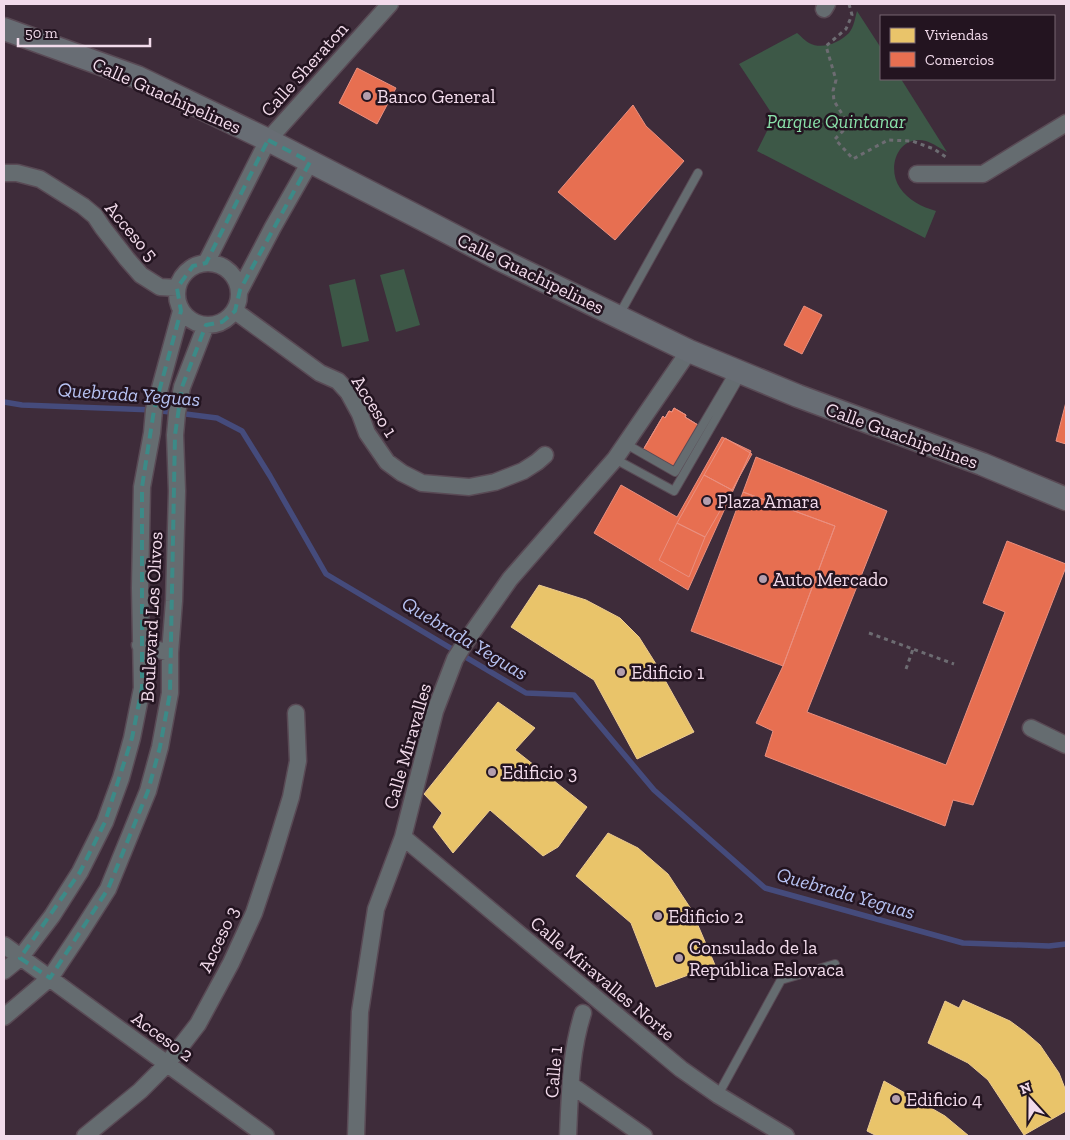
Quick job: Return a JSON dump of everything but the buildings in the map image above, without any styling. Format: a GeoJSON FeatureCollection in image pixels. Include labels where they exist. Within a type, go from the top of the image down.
{"type":"FeatureCollection","features":[{"type":"Feature","properties":{"kind":"street","name":"Calle Sheraton"},"geometry":{"type":"LineString","coordinates":[[268,140],[390,4]]}},
{"type":"Feature","properties":{"kind":"street","name":"Calle Guachipelines"},"geometry":{"type":"LineString","coordinates":[[4,29],[137,77],[268,140],[497,258],[689,352],[798,396],[982,464],[1066,498]]}},
{"type":"Feature","properties":{"kind":"street"},"geometry":{"type":"LineString","coordinates":[[917,174],[983,174],[1066,123]]}},
{"type":"Feature","properties":{"kind":"street"},"geometry":{"type":"LineString","coordinates":[[206,263],[268,140]]}},
{"type":"Feature","properties":{"kind":"street"},"geometry":{"type":"LineString","coordinates":[[240,290],[310,162]]}},
{"type":"Feature","properties":{"kind":"street","name":"Acceso 5"},"geometry":{"type":"LineString","coordinates":[[4,173],[16,173],[40,179],[83,206],[95,216],[127,260],[141,274],[160,287],[177,288]]}},
{"type":"Feature","properties":{"kind":"street"},"geometry":{"type":"LineString","coordinates":[[206,263],[215,263],[230,271],[237,280],[240,290],[239,301],[235,311],[229,318],[215,325],[196,323],[188,318],[181,311],[177,300],[177,288],[183,275],[193,266],[206,263]]}},
{"type":"Feature","properties":{"kind":"street","name":"Boulevard Los Olivos"},"geometry":{"type":"LineString","coordinates":[[4,971],[20,958],[52,916],[80,872],[105,822],[122,778],[142,688],[140,588],[142,487],[152,434],[154,410],[181,311]]}},
{"type":"Feature","properties":{"kind":"street","name":"Acceso 1"},"geometry":{"type":"LineString","coordinates":[[235,311],[320,373],[338,381],[348,392],[360,414],[366,433],[387,462],[402,474],[422,483],[469,487],[495,482],[523,471],[545,456]]}},
{"type":"Feature","properties":{"kind":"street","name":"Boulevard Los Olivos"},"geometry":{"type":"LineString","coordinates":[[4,1017],[50,978],[82,930],[108,889],[148,791],[160,747],[170,693],[170,653],[174,601],[175,435],[177,413],[182,387],[206,325]]}},
{"type":"Feature","properties":{"kind":"street","name":"Calle Miravalles"},"geometry":{"type":"LineString","coordinates":[[356,1136],[360,1012],[376,909],[403,837],[435,711],[455,659],[510,579],[615,459],[689,352]]}},
{"type":"Feature","properties":{"kind":"street"},"geometry":{"type":"LineString","coordinates":[[140,645],[170,653]]}},
{"type":"Feature","properties":{"kind":"street","name":"Acceso 3"},"geometry":{"type":"LineString","coordinates":[[85,1136],[140,1091],[167,1064],[198,1024],[230,963],[254,913],[293,788],[298,761],[296,713]]}},
{"type":"Feature","properties":{"kind":"street"},"geometry":{"type":"LineString","coordinates":[[1031,728],[1066,745]]}},
{"type":"Feature","properties":{"kind":"street","name":"Calle Miravalles Norte"},"geometry":{"type":"LineString","coordinates":[[403,837],[681,1069],[718,1095],[786,1136]]}},
{"type":"Feature","properties":{"kind":"street","name":"Acceso 2"},"geometry":{"type":"LineString","coordinates":[[4,945],[266,1136]]}},
{"type":"Feature","properties":{"kind":"street","name":"Calle 1"},"geometry":{"type":"LineString","coordinates":[[568,1136],[574,1048],[583,1013]]}},
{"type":"Feature","properties":{"kind":"street"},"geometry":{"type":"LineString","coordinates":[[571,1085],[644,1136]]}},
{"type":"Feature","properties":{"kind":"lane"},"geometry":{"type":"LineString","coordinates":[[618,316],[698,173]]}},
{"type":"Feature","properties":{"kind":"lane"},"geometry":{"type":"LineString","coordinates":[[626,444],[675,472],[738,372]]}},
{"type":"Feature","properties":{"kind":"lane"},"geometry":{"type":"LineString","coordinates":[[615,459],[674,491],[738,372]]}},
{"type":"Feature","properties":{"kind":"lane"},"geometry":{"type":"LineString","coordinates":[[718,1095],[781,980],[835,964]]}},
{"type":"Feature","properties":{"kind":"path"},"geometry":{"type":"LineString","coordinates":[[849,4],[852,15],[846,29],[826,46],[836,80],[833,91],[834,101],[844,117],[847,127],[834,139],[853,159],[888,140],[912,141],[934,148],[951,161]]}},
{"type":"Feature","properties":{"kind":"path"},"geometry":{"type":"LineString","coordinates":[[869,633],[954,664]]}},
{"type":"Feature","properties":{"kind":"path"},"geometry":{"type":"LineString","coordinates":[[906,669],[913,649]]}},
{"type":"Feature","properties":{"kind":"highlighted area"},"geometry":{"type":"Polygon","coordinates":[[[268,140],[310,162],[240,290],[235,311],[222,322],[206,325],[182,387],[175,435],[170,693],[160,747],[148,791],[108,889],[50,978],[20,958],[80,872],[105,822],[132,738],[142,688],[142,487],[154,410],[181,311],[177,288],[193,266],[206,263],[268,140]]]}},
{"type":"Feature","properties":{"kind":"green space","name":"Parque Quintanar"},"geometry":{"type":"Polygon","coordinates":[[[857,11],[880,46],[880,80],[902,80],[947,152],[929,142],[916,140],[908,143],[897,154],[894,171],[900,188],[916,202],[936,211],[925,238],[757,151],[774,117],[739,64],[797,33],[814,45],[825,46],[845,37],[851,31],[857,11]]]}},
{"type":"Feature","properties":{"kind":"green space"},"geometry":{"type":"Polygon","coordinates":[[[404,269],[420,325],[396,332],[380,275],[404,269]]]}},
{"type":"Feature","properties":{"kind":"green space"},"geometry":{"type":"Polygon","coordinates":[[[355,279],[369,341],[342,347],[329,285],[355,279]]]}},
{"type":"Feature","properties":{"kind":"waterway","name":"Quebrada Yeguas"},"geometry":{"type":"LineString","coordinates":[[4,402],[22,405],[154,410],[217,418],[242,431],[326,574],[526,693],[574,695],[654,790],[765,888],[963,943],[1049,946],[1066,944]]}},
{"type":"Feature","properties":{"kind":"place","name":"Banco General"},"geometry":{"type":"Point","coordinates":[367,96]}},
{"type":"Feature","properties":{"kind":"place","name":"Plaza Amara"},"geometry":{"type":"Point","coordinates":[707,501]}},
{"type":"Feature","properties":{"kind":"place","name":"Auto Mercado"},"geometry":{"type":"Point","coordinates":[763,579]}},
{"type":"Feature","properties":{"kind":"place","name":"Edificio 1"},"geometry":{"type":"Point","coordinates":[621,672]}},
{"type":"Feature","properties":{"kind":"place","name":"Edificio 3"},"geometry":{"type":"Point","coordinates":[492,772]}},
{"type":"Feature","properties":{"kind":"place","name":"Edificio 2"},"geometry":{"type":"Point","coordinates":[658,916]}},
{"type":"Feature","properties":{"kind":"place","name":"Consulado de la República Eslovaca"},"geometry":{"type":"Point","coordinates":[679,958]}},
{"type":"Feature","properties":{"kind":"place","name":"Edificio 4"},"geometry":{"type":"Point","coordinates":[896,1099]}}]}
